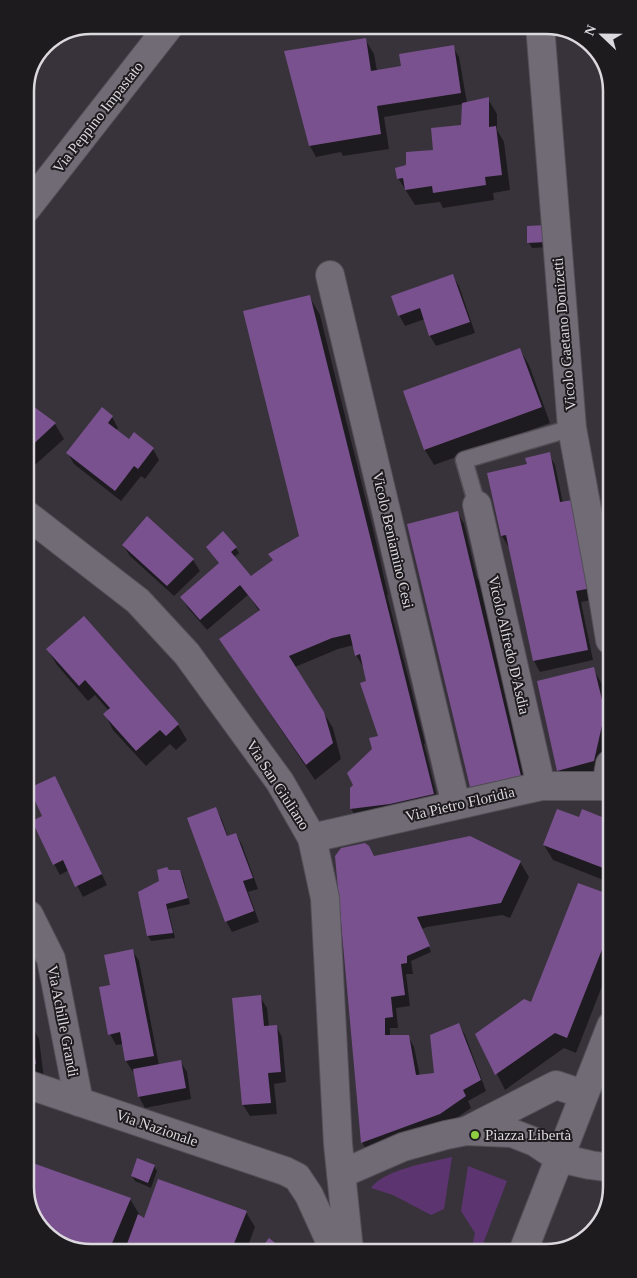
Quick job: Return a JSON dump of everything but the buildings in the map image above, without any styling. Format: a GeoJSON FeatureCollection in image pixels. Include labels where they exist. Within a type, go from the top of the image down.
{"type":"FeatureCollection","features":[{"type":"Feature","properties":{"kind":"street","name":"Via Peppino Impastato"},"geometry":{"type":"LineString","coordinates":[[34,199],[163,34]]}},
{"type":"Feature","properties":{"kind":"street","name":"Vicolo Gaetano Donizetti"},"geometry":{"type":"LineString","coordinates":[[541,34],[572,428],[603,597]]}},
{"type":"Feature","properties":{"kind":"street","name":"Vicolo Beniamino Cesi"},"geometry":{"type":"LineString","coordinates":[[330,275],[456,805]]}},
{"type":"Feature","properties":{"kind":"street","name":"Vicolo Alfredo D'Asdia"},"geometry":{"type":"LineString","coordinates":[[477,505],[541,786]]}},
{"type":"Feature","properties":{"kind":"street","name":"Via San Giuliano"},"geometry":{"type":"LineString","coordinates":[[34,521],[138,601],[187,654],[280,782],[312,838],[325,898],[338,1144],[348,1244]]}},
{"type":"Feature","properties":{"kind":"street","name":"Via Pietro Floridia"},"geometry":{"type":"LineString","coordinates":[[312,838],[541,786],[603,781]]}},
{"type":"Feature","properties":{"kind":"street","name":"Via Achille Grandi"},"geometry":{"type":"LineString","coordinates":[[34,926],[51,959],[79,1102]]}},
{"type":"Feature","properties":{"kind":"street"},"geometry":{"type":"LineString","coordinates":[[526,1244],[603,1045]]}},
{"type":"Feature","properties":{"kind":"street"},"geometry":{"type":"LineString","coordinates":[[466,1131],[556,1085],[583,1094]]}},
{"type":"Feature","properties":{"kind":"street","name":"Via Nazionale"},"geometry":{"type":"LineString","coordinates":[[34,1087],[285,1171],[297,1177],[309,1195],[331,1244]]}},
{"type":"Feature","properties":{"kind":"street"},"geometry":{"type":"LineString","coordinates":[[342,1174],[403,1147],[466,1131],[512,1133],[535,1142],[559,1158],[603,1167]]}},
{"type":"Feature","properties":{"kind":"lane"},"geometry":{"type":"LineString","coordinates":[[477,505],[464,460],[572,428]]}},
{"type":"Feature","properties":{"kind":"shaded area"},"geometry":{"type":"Polygon","coordinates":[[[452,1157],[444,1209],[431,1215],[393,1195],[371,1188],[386,1176],[396,1172],[420,1164],[452,1157]]]}},
{"type":"Feature","properties":{"kind":"shaded area"},"geometry":{"type":"Polygon","coordinates":[[[468,1166],[507,1181],[483,1244],[472,1244],[475,1233],[461,1211],[468,1166]]]}},
{"type":"Feature","properties":{"kind":"place","name":"Piazza Libertà"},"geometry":{"type":"Point","coordinates":[475,1135]}}]}
